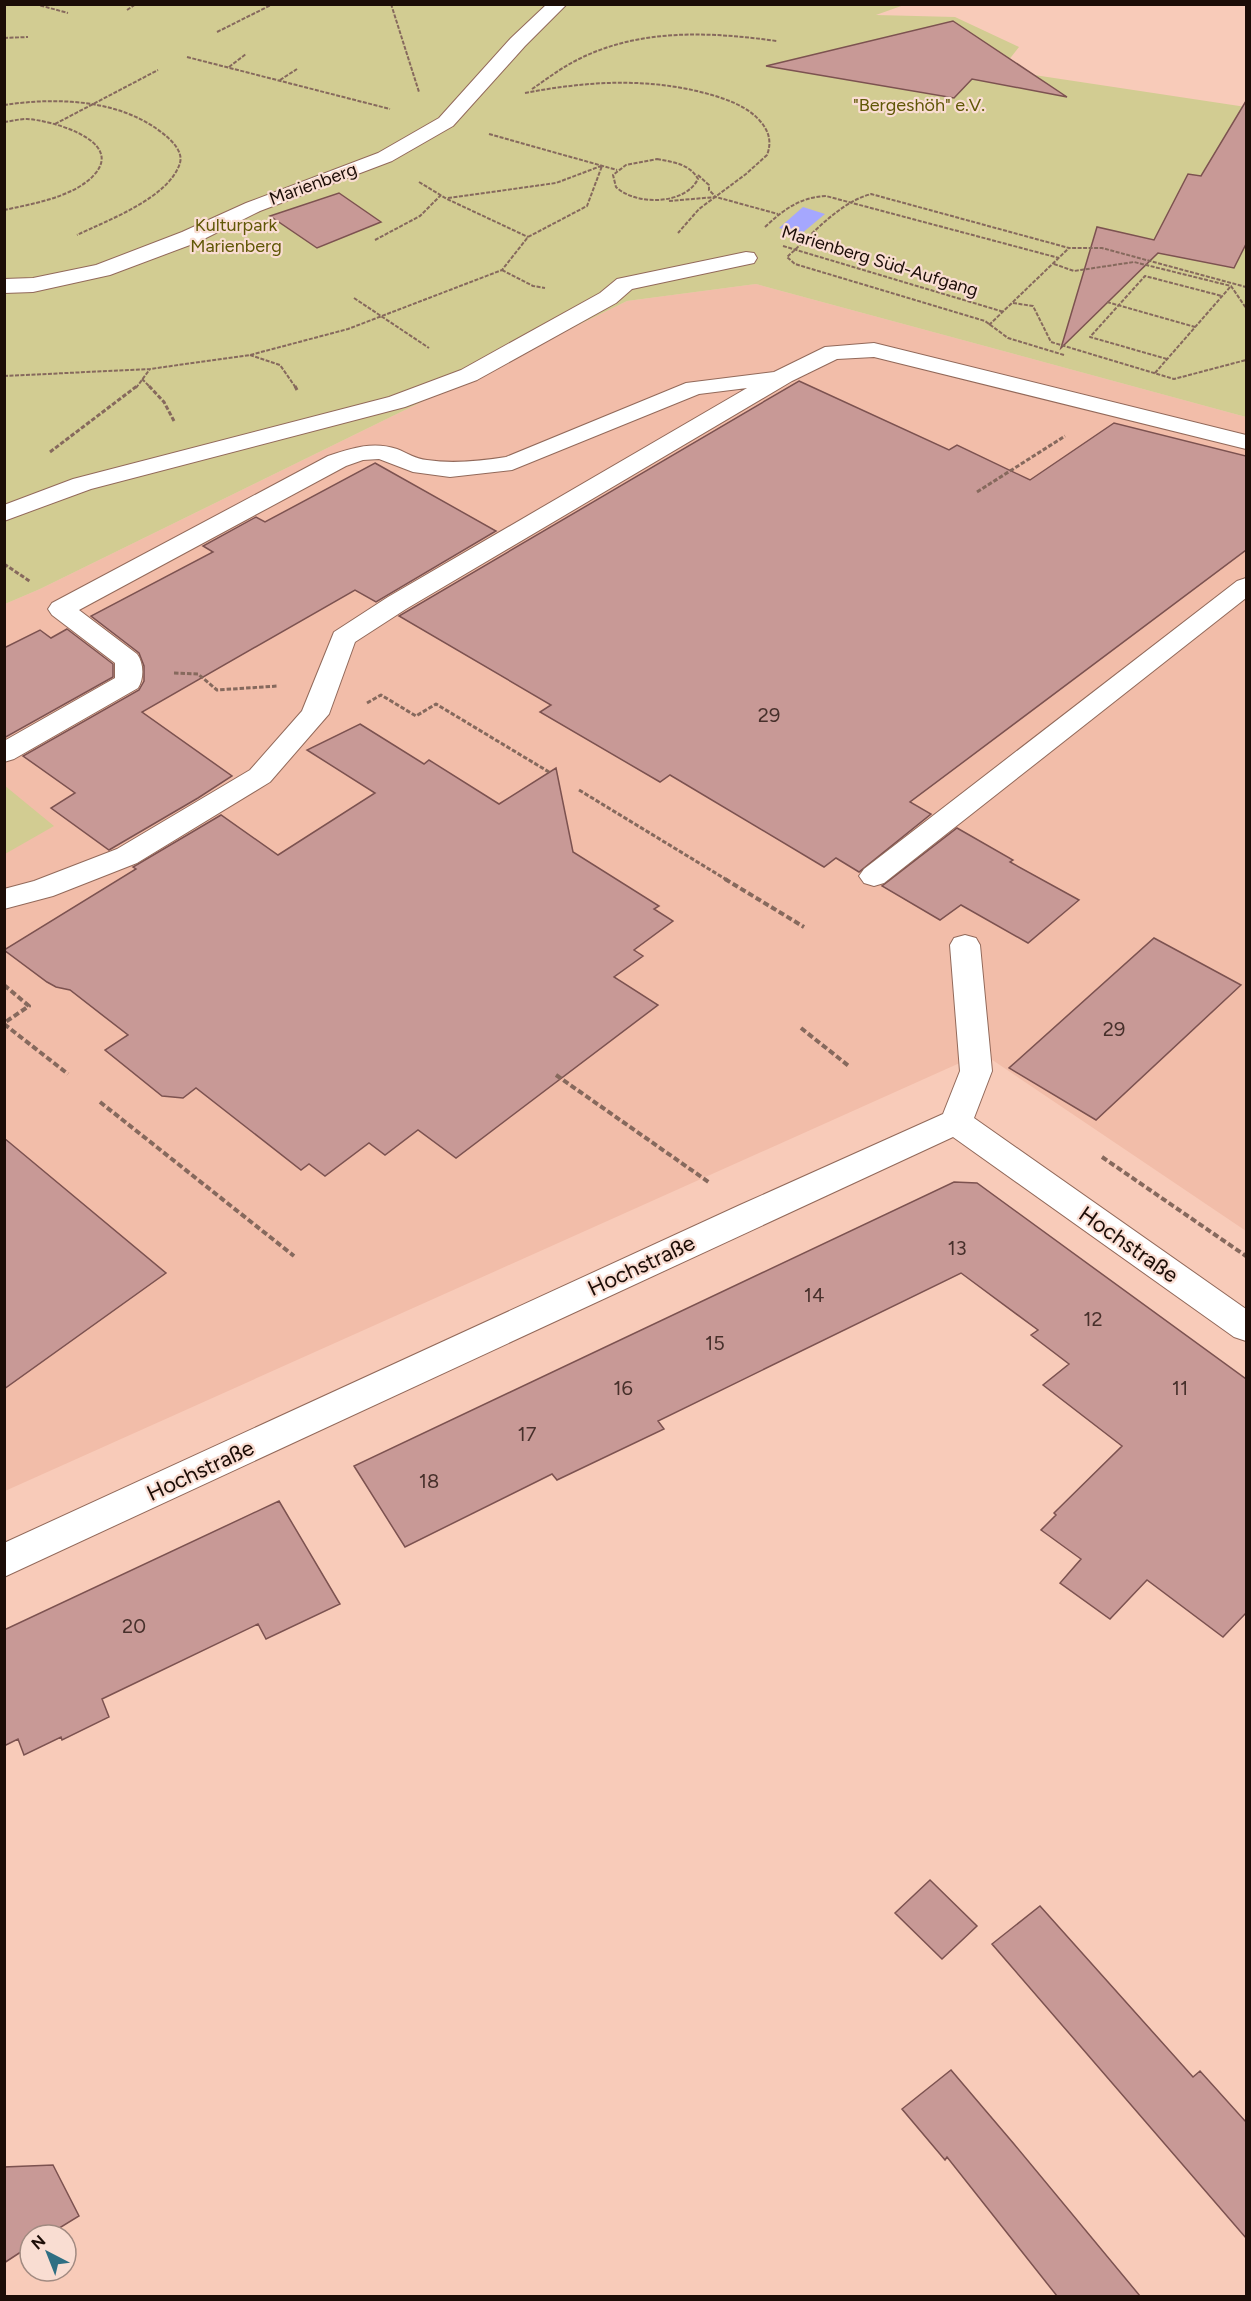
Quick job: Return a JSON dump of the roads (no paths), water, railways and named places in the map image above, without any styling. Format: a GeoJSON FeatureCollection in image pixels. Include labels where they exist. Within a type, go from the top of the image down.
{"type":"FeatureCollection","features":[{"type":"Feature","properties":{"kind":"street","name":"Marienberg"},"geometry":{"type":"LineString","coordinates":[[4,286],[33,285],[102,270],[190,237],[253,207],[385,157],[471,98],[518,42],[558,4]]}},
{"type":"Feature","properties":{"kind":"street"},"geometry":{"type":"LineString","coordinates":[[4,514],[82,484],[193,457],[397,402],[469,375],[608,298],[625,284],[746,258]]}},
{"type":"Feature","properties":{"kind":"street"},"geometry":{"type":"LineString","coordinates":[[4,899],[43,889],[128,856],[260,776],[315,714],[343,638],[397,603],[784,376],[833,352],[874,350],[1246,442]]}},
{"type":"Feature","properties":{"kind":"street"},"geometry":{"type":"LineString","coordinates":[[4,753],[128,682],[128,660],[61,609],[337,461],[362,453],[385,452],[412,465],[447,470],[480,469],[512,463],[694,388],[784,376]]}},
{"type":"Feature","properties":{"kind":"street"},"geometry":{"type":"LineString","coordinates":[[874,876],[1246,586]]}},
{"type":"Feature","properties":{"kind":"street"},"geometry":{"type":"LineString","coordinates":[[956,1122],[976,1071],[964,945]]}},
{"type":"Feature","properties":{"kind":"street","name":"Hochstraße"},"geometry":{"type":"LineString","coordinates":[[6,1560],[752,1214],[956,1122],[1246,1327]]}},
{"type":"Feature","properties":{"kind":"water"},"geometry":{"type":"Polygon","coordinates":[[[803,207],[825,214],[801,234],[779,228],[803,207]]]}},
{"type":"Feature","properties":{"kind":"park label","name":"\"Bergeshöh\" e.V."},"geometry":{"type":"Point","coordinates":[919,105]}},
{"type":"Feature","properties":{"kind":"park label","name":"Kulturpark Marienberg"},"geometry":{"type":"Point","coordinates":[236,235]}}]}
